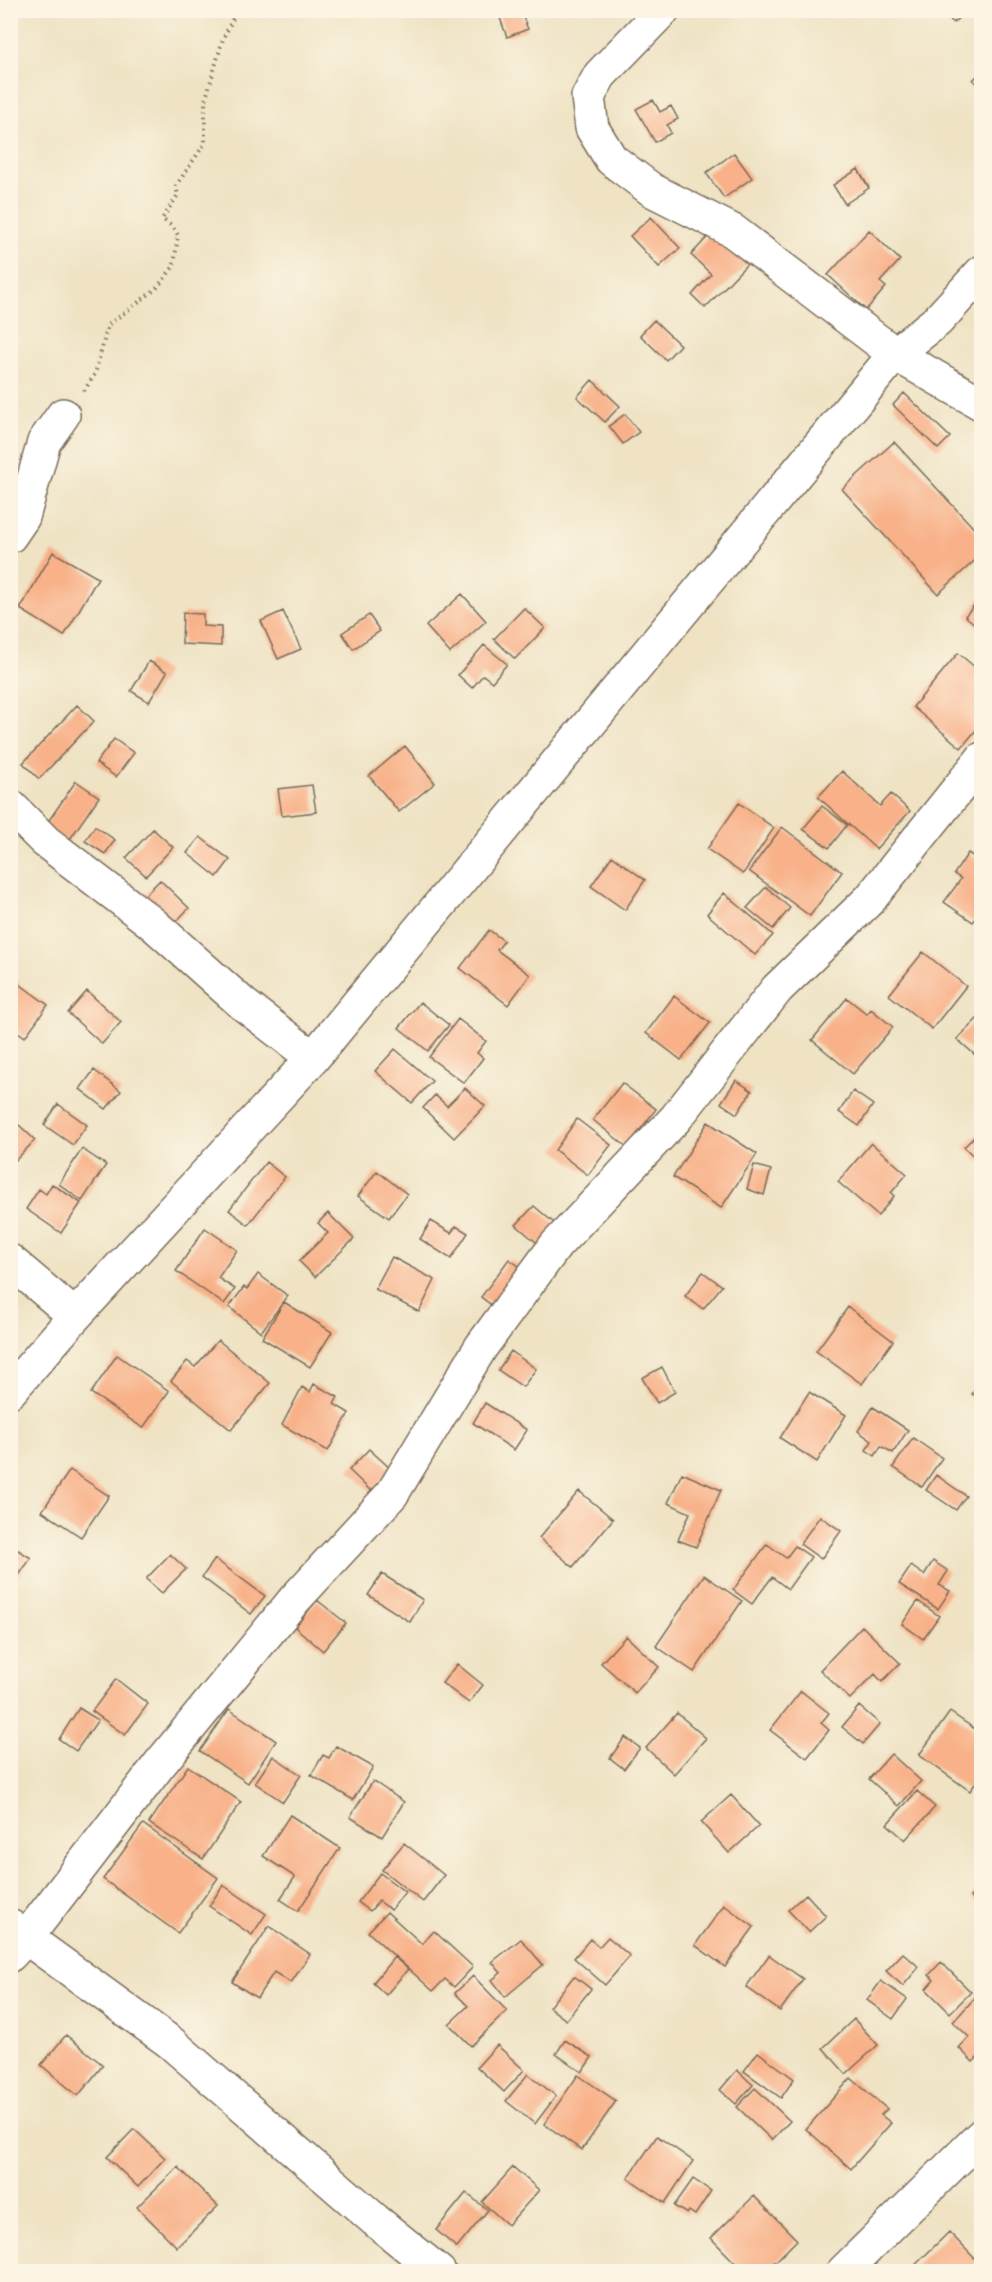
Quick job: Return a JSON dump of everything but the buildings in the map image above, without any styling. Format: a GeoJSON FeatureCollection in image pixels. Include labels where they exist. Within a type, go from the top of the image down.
{"type":"FeatureCollection","features":[{"type":"Feature","properties":{"kind":"street"},"geometry":{"type":"LineString","coordinates":[[663,10],[600,75],[588,97],[592,129],[611,159],[652,190],[733,231],[895,354],[981,404]]}},
{"type":"Feature","properties":{"kind":"street"},"geometry":{"type":"LineString","coordinates":[[10,1391],[75,1316],[313,1058],[895,354],[937,321],[981,272]]}},
{"type":"Feature","properties":{"kind":"street"},"geometry":{"type":"LineString","coordinates":[[10,536],[23,517],[44,442],[63,415]]}},
{"type":"Feature","properties":{"kind":"street"},"geometry":{"type":"LineString","coordinates":[[439,2271],[375,2220],[170,2042],[16,1940],[287,1608],[392,1494],[481,1347],[556,1245],[676,1118],[777,989],[870,899],[981,759]]}},
{"type":"Feature","properties":{"kind":"street"},"geometry":{"type":"LineString","coordinates":[[10,806],[45,841],[152,923],[243,1004],[313,1058]]}},
{"type":"Feature","properties":{"kind":"street"},"geometry":{"type":"LineString","coordinates":[[10,1261],[75,1316]]}},
{"type":"Feature","properties":{"kind":"street"},"geometry":{"type":"LineString","coordinates":[[843,2271],[981,2135]]}},
{"type":"Feature","properties":{"kind":"path"},"geometry":{"type":"LineString","coordinates":[[63,415],[95,374],[108,326],[156,289],[174,266],[178,235],[172,226],[162,219],[178,195],[176,186],[205,143],[205,101],[223,39],[237,10]]}}]}
